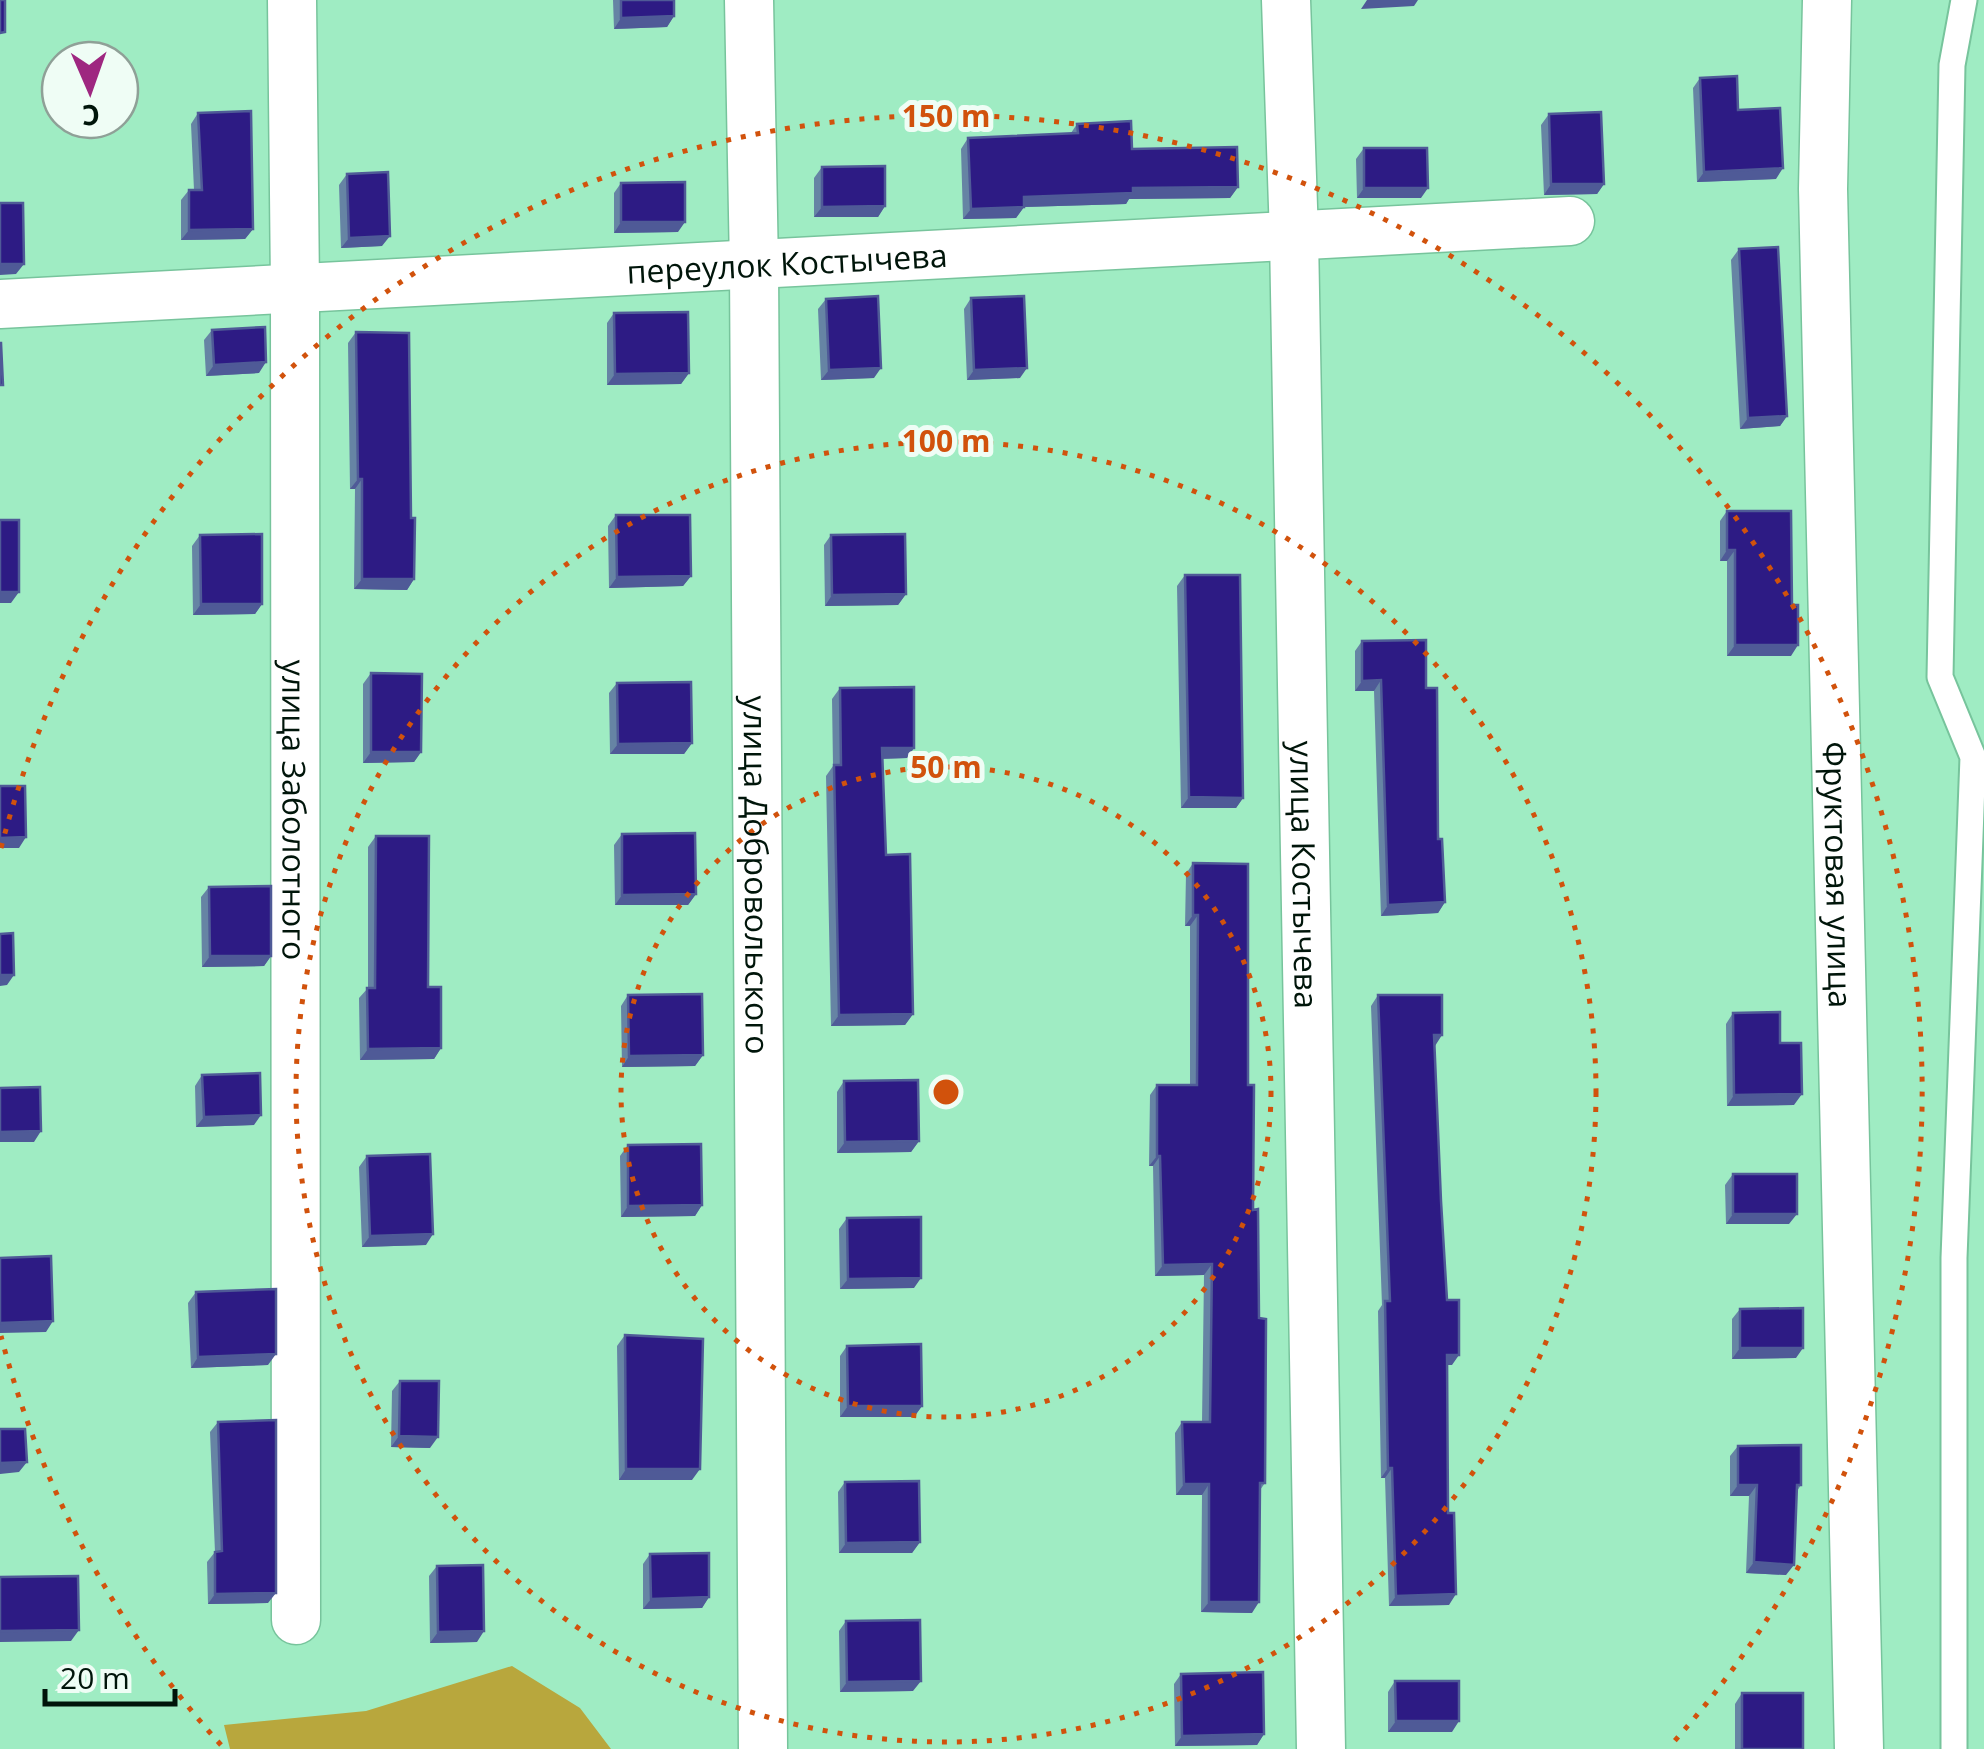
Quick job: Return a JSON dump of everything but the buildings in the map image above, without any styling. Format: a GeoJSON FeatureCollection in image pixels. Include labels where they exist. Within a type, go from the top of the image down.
{"type":"FeatureCollection","features":[{"type":"Feature","properties":{"kind":"street","name":"улица Заболотного"},"geometry":{"type":"LineString","coordinates":[[292,0],[296,288],[296,1620]]}},
{"type":"Feature","properties":{"kind":"street","name":"улица Добровольского"},"geometry":{"type":"LineString","coordinates":[[749,0],[764,1749]]}},
{"type":"Feature","properties":{"kind":"street","name":"улица Костычева"},"geometry":{"type":"LineString","coordinates":[[1286,0],[1294,236],[1321,1749]]}},
{"type":"Feature","properties":{"kind":"street","name":"Фруктовая улица"},"geometry":{"type":"LineString","coordinates":[[1828,0],[1823,190],[1859,1749]]}},
{"type":"Feature","properties":{"kind":"street","name":"переулок Костычева"},"geometry":{"type":"LineString","coordinates":[[0,304],[1570,222]]}},
{"type":"Feature","properties":{"kind":"lane"},"geometry":{"type":"LineString","coordinates":[[1954,1749],[1954,1258],[1974,756],[1940,676],[1952,65],[1964,0]]}},
{"type":"Feature","properties":{"kind":"shaded area"},"geometry":{"type":"Polygon","coordinates":[[[512,1666],[580,1708],[611,1749],[230,1749],[224,1725],[366,1711],[512,1666]]]}}]}
